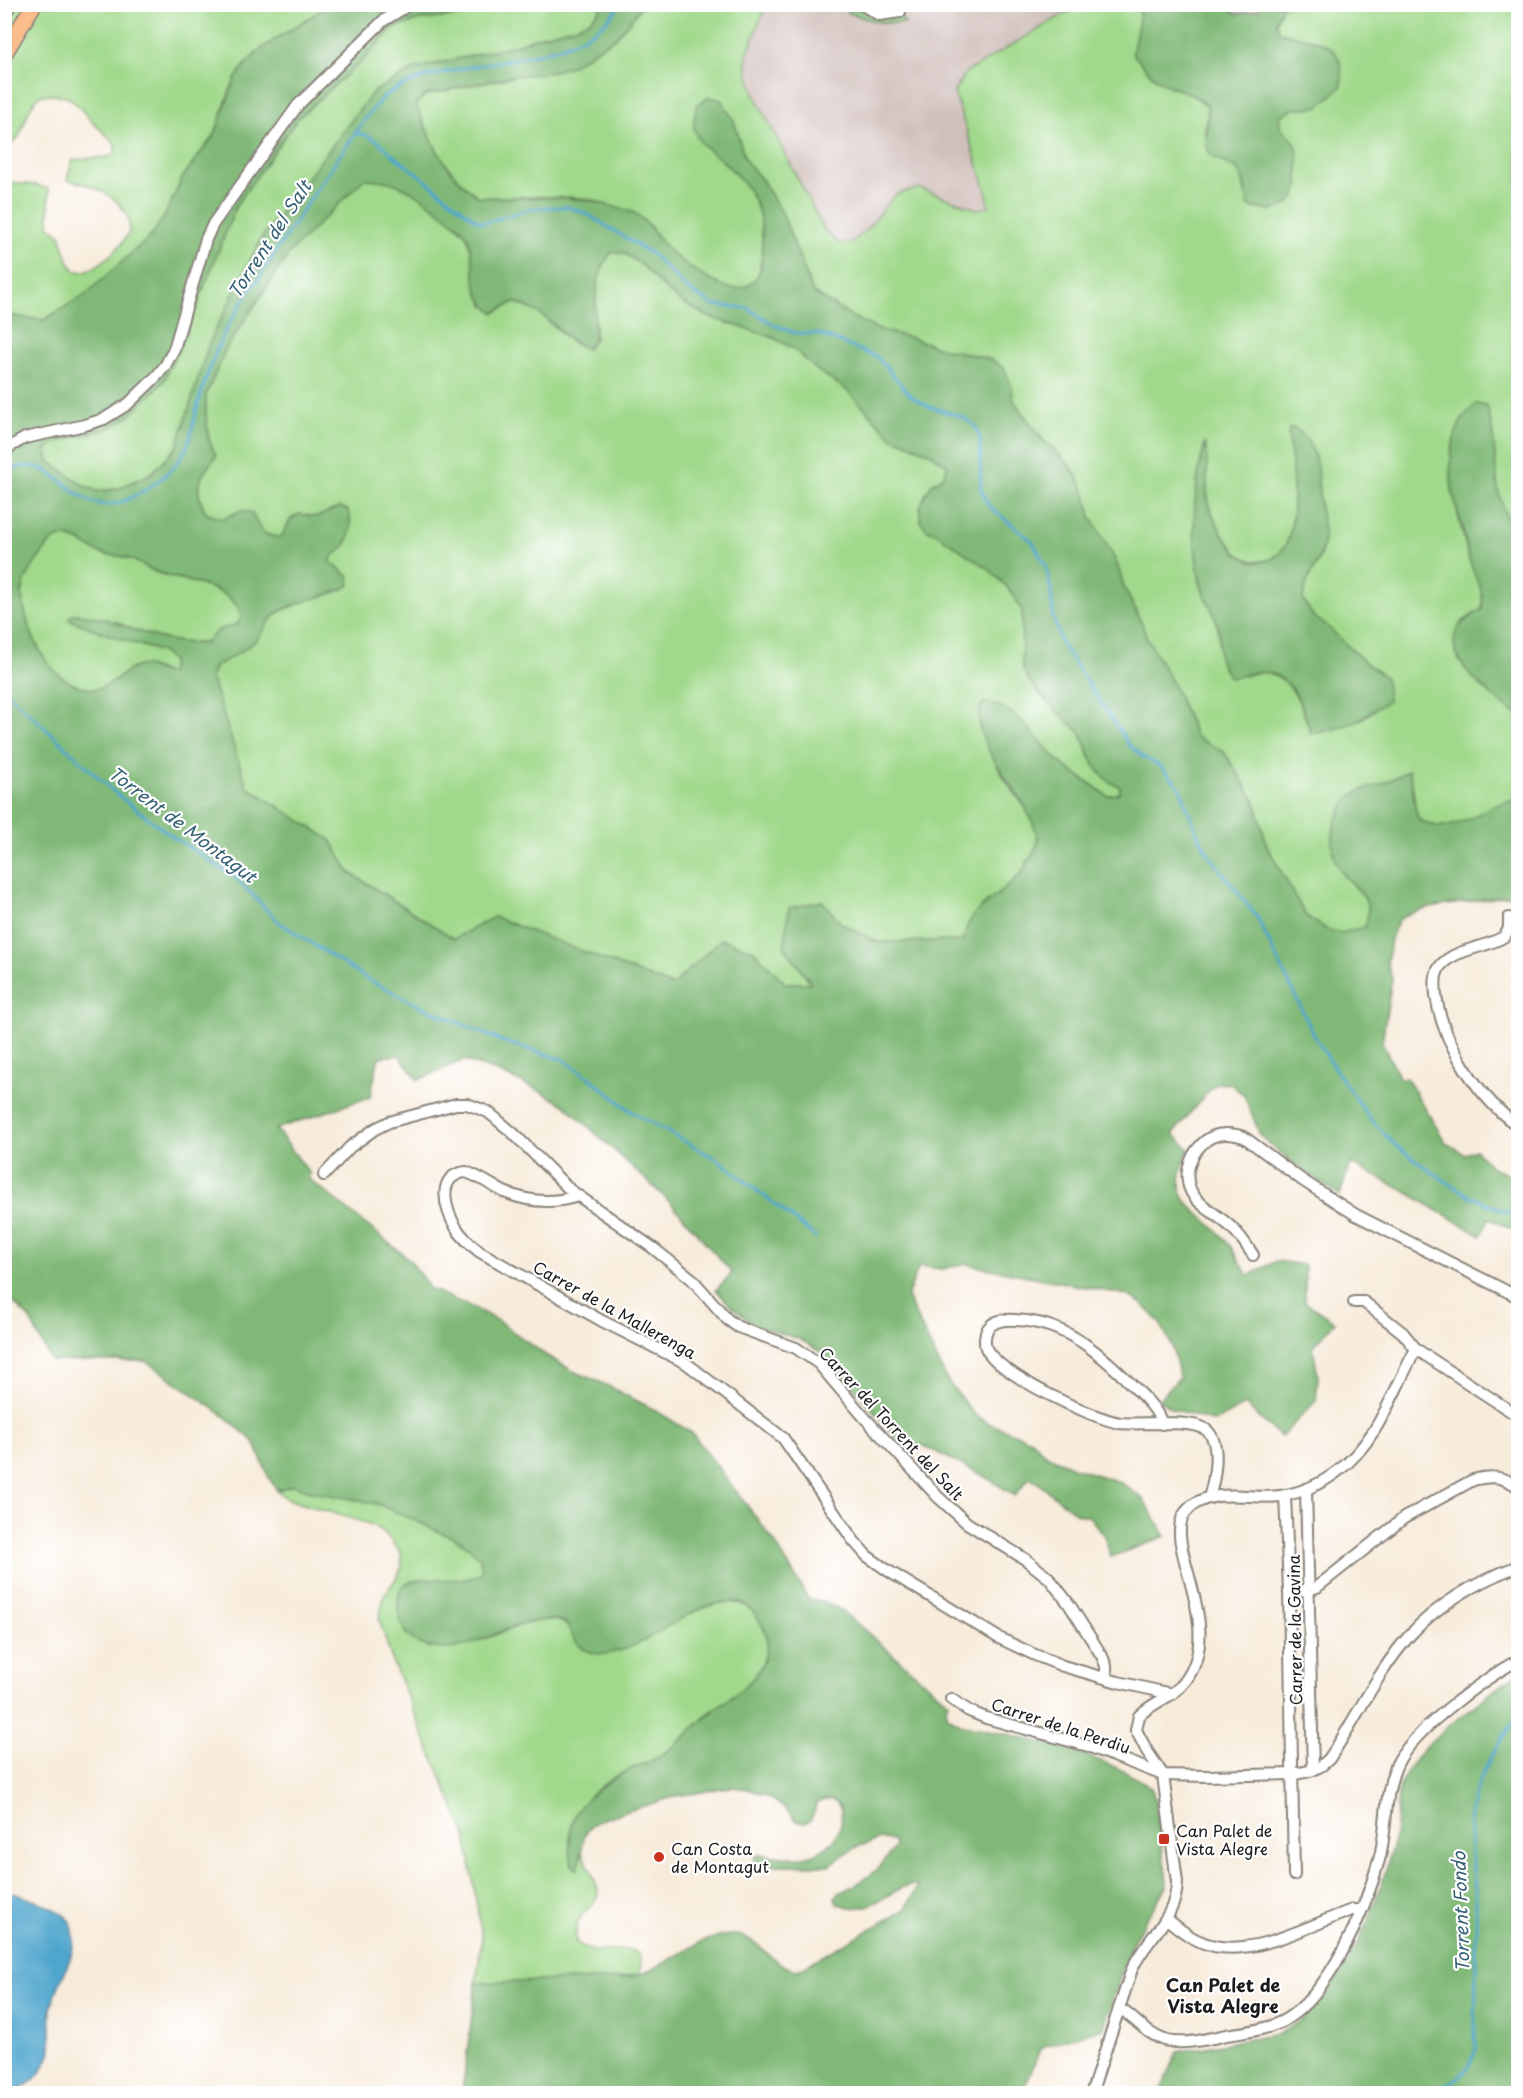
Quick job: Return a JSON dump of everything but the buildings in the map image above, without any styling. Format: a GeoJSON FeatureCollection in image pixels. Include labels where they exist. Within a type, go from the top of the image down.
{"type":"FeatureCollection","features":[{"type":"Feature","properties":{"kind":"highway"},"geometry":{"type":"LineString","coordinates":[[4,12],[9,4]]}},
{"type":"Feature","properties":{"kind":"highway"},"geometry":{"type":"LineString","coordinates":[[4,54],[34,7]]}},
{"type":"Feature","properties":{"kind":"street"},"geometry":{"type":"LineString","coordinates":[[4,450],[25,438],[104,419],[144,391],[165,366],[174,349],[206,239],[224,206],[305,98],[383,21],[410,4]]}},
{"type":"Feature","properties":{"kind":"street"},"geometry":{"type":"LineString","coordinates":[[861,4],[879,15],[900,12]]}},
{"type":"Feature","properties":{"kind":"street"},"geometry":{"type":"LineString","coordinates":[[1509,918],[1509,928],[1505,936],[1450,958],[1442,964],[1438,970],[1436,987],[1442,1019],[1458,1058],[1489,1098],[1518,1126]]}},
{"type":"Feature","properties":{"kind":"street","name":"Carrer del Torrent del Salt"},"geometry":{"type":"LineString","coordinates":[[324,1175],[350,1147],[389,1122],[456,1104],[467,1104],[488,1112],[578,1196],[653,1248],[692,1279],[727,1319],[738,1327],[796,1348],[818,1363],[903,1461],[938,1497],[967,1523],[1025,1559],[1049,1578],[1089,1633],[1106,1666],[1106,1678]]}},
{"type":"Feature","properties":{"kind":"street"},"geometry":{"type":"LineString","coordinates":[[1253,1255],[1234,1229],[1198,1202],[1189,1187],[1189,1168],[1195,1151],[1215,1135],[1224,1133],[1244,1137],[1302,1180],[1356,1215],[1518,1297]]}},
{"type":"Feature","properties":{"kind":"street","name":"Carrer de la Mallerenga"},"geometry":{"type":"LineString","coordinates":[[578,1196],[551,1201],[518,1197],[466,1172],[452,1176],[445,1192],[450,1217],[457,1230],[480,1252],[602,1321],[686,1363],[783,1438],[838,1520],[867,1556],[999,1638],[1063,1666],[1172,1694]]}},
{"type":"Feature","properties":{"kind":"street"},"geometry":{"type":"LineString","coordinates":[[1354,1302],[1364,1302],[1403,1332],[1416,1349],[1518,1416]]}},
{"type":"Feature","properties":{"kind":"street"},"geometry":{"type":"LineString","coordinates":[[1162,1424],[1152,1405],[1103,1356],[1071,1335],[1046,1324],[1028,1320],[1002,1320],[992,1324],[988,1329],[985,1342],[987,1348],[992,1356],[1012,1372],[1056,1398],[1102,1419],[1118,1422],[1162,1424],[1196,1425],[1205,1428],[1211,1435],[1216,1453],[1209,1498]]}},
{"type":"Feature","properties":{"kind":"street"},"geometry":{"type":"LineString","coordinates":[[1091,2094],[1139,1954],[1167,1919],[1175,1904],[1177,1882],[1163,1775],[1136,1730],[1137,1722],[1143,1712],[1172,1694],[1186,1680],[1196,1657],[1200,1629],[1196,1597],[1179,1528],[1185,1513],[1192,1505],[1209,1498],[1286,1495],[1306,1489],[1338,1471],[1359,1452],[1373,1432],[1416,1349]]}},
{"type":"Feature","properties":{"kind":"street"},"geometry":{"type":"LineString","coordinates":[[1289,1591],[1317,1587],[1404,1518],[1467,1483],[1484,1477],[1493,1477],[1502,1478],[1518,1487]]}},
{"type":"Feature","properties":{"kind":"street","name":"Carrer de la Gavina"},"geometry":{"type":"LineString","coordinates":[[1306,1489],[1312,1770]]}},
{"type":"Feature","properties":{"kind":"street","name":"Carrer de la Gavina"},"geometry":{"type":"LineString","coordinates":[[1286,1495],[1294,1875]]}},
{"type":"Feature","properties":{"kind":"street"},"geometry":{"type":"LineString","coordinates":[[1163,1775],[1291,1774],[1321,1766],[1329,1759],[1379,1679],[1411,1634],[1461,1594],[1518,1566]]}},
{"type":"Feature","properties":{"kind":"street"},"geometry":{"type":"LineString","coordinates":[[1119,2008],[1132,2016],[1148,2032],[1170,2041],[1182,2042],[1274,2025],[1292,2015],[1328,1976],[1344,1949],[1361,1910],[1380,1857],[1394,1772],[1400,1760],[1415,1741],[1449,1709],[1518,1660]]}},
{"type":"Feature","properties":{"kind":"street","name":"Carrer de la Perdiu"},"geometry":{"type":"LineString","coordinates":[[951,1700],[986,1718],[1088,1746],[1163,1775]]}},
{"type":"Feature","properties":{"kind":"street"},"geometry":{"type":"LineString","coordinates":[[1167,1919],[1196,1940],[1208,1945],[1238,1949],[1267,1942],[1352,1910],[1361,1910]]}},
{"type":"Feature","properties":{"kind":"shaded area"},"geometry":{"type":"Polygon","coordinates":[[[766,5],[783,5],[802,9],[803,5],[845,5],[847,12],[904,23],[891,5],[1079,5],[965,73],[954,92],[987,193],[989,207],[977,209],[918,188],[884,208],[867,229],[851,243],[838,243],[825,231],[756,98],[747,70],[747,55],[766,5]]]}},
{"type":"Feature","properties":{"kind":"shaded area"},"geometry":{"type":"Polygon","coordinates":[[[1222,5],[1260,5],[1259,10],[1238,14],[1222,5]]]}},
{"type":"Feature","properties":{"kind":"green space"},"geometry":{"type":"Polygon","coordinates":[[[4,5],[329,5],[265,46],[241,70],[230,90],[215,134],[183,177],[164,217],[152,235],[85,295],[44,320],[5,315],[5,182],[36,185],[49,189],[49,225],[60,235],[69,263],[75,271],[89,270],[97,266],[121,245],[130,226],[125,211],[111,197],[93,187],[67,179],[72,161],[114,155],[115,149],[112,140],[68,98],[57,95],[40,95],[29,110],[17,138],[5,147],[4,5]]]}},
{"type":"Feature","properties":{"kind":"green space"},"geometry":{"type":"Polygon","coordinates":[[[329,5],[499,5],[483,13],[420,20],[393,28],[364,59],[297,119],[237,204],[185,335],[163,382],[133,413],[118,423],[106,429],[56,442],[46,449],[49,461],[83,485],[97,491],[117,489],[152,473],[177,447],[209,343],[262,237],[373,92],[415,69],[516,45],[578,26],[590,20],[602,5],[642,5],[615,38],[571,66],[547,73],[508,77],[425,95],[416,104],[433,144],[456,177],[478,197],[563,198],[597,202],[631,212],[644,220],[663,244],[691,268],[716,283],[739,288],[752,282],[760,270],[762,240],[759,212],[746,186],[700,141],[694,127],[697,105],[709,97],[721,100],[734,121],[745,160],[762,180],[782,213],[813,293],[877,329],[940,348],[992,360],[1004,368],[1012,387],[1013,399],[1020,410],[1044,441],[1073,470],[1079,480],[1085,492],[1091,517],[1116,561],[1124,587],[1146,636],[1172,682],[1196,737],[1224,752],[1255,801],[1267,846],[1306,916],[1326,929],[1341,933],[1365,927],[1368,910],[1365,899],[1339,868],[1333,850],[1337,819],[1341,810],[1357,792],[1384,783],[1409,770],[1418,819],[1432,825],[1445,826],[1457,824],[1504,802],[1518,800],[1518,894],[1429,908],[1404,916],[1398,921],[1391,939],[1387,962],[1392,979],[1382,1042],[1400,1079],[1406,1077],[1446,1143],[1465,1154],[1476,1150],[1492,1168],[1518,1178],[1518,1232],[1489,1218],[1481,1236],[1401,1189],[1350,1163],[1340,1195],[1305,1172],[1261,1137],[1244,1095],[1230,1084],[1217,1083],[1173,1134],[1189,1149],[1180,1180],[1184,1199],[1224,1239],[1236,1254],[1248,1276],[1276,1261],[1305,1265],[1305,1302],[1335,1322],[1313,1347],[1318,1377],[1316,1401],[1281,1437],[1245,1405],[1214,1422],[1173,1409],[1158,1400],[1179,1378],[1175,1359],[1160,1323],[1143,1305],[1127,1295],[965,1264],[942,1269],[919,1266],[907,1297],[947,1380],[973,1413],[986,1422],[1031,1440],[1046,1455],[1075,1468],[1120,1482],[1143,1499],[1166,1536],[1111,1557],[1104,1536],[1090,1517],[1076,1513],[1030,1477],[1015,1496],[986,1477],[920,1444],[909,1457],[894,1435],[825,1354],[799,1339],[754,1325],[730,1305],[716,1290],[732,1273],[670,1202],[566,1106],[542,1092],[498,1072],[464,1060],[418,1080],[399,1055],[379,1057],[370,1097],[276,1129],[310,1174],[308,1178],[410,1260],[430,1289],[498,1321],[547,1356],[655,1410],[692,1433],[774,1541],[809,1600],[823,1601],[841,1610],[948,1702],[946,1709],[948,1717],[962,1725],[1035,1740],[1087,1756],[1134,1777],[1152,1789],[1167,1880],[1166,1887],[1137,1934],[1126,1958],[1104,2028],[1041,2047],[1022,2093],[462,2093],[476,1983],[619,1979],[649,1971],[701,1942],[724,1935],[744,1937],[781,1964],[798,1970],[901,1912],[906,1908],[918,1886],[909,1885],[901,1888],[873,1904],[862,1907],[850,1907],[837,1903],[835,1897],[837,1895],[873,1873],[882,1864],[895,1846],[893,1840],[880,1839],[854,1848],[829,1865],[757,1865],[754,1859],[758,1855],[804,1857],[820,1851],[832,1842],[839,1831],[842,1819],[840,1809],[836,1802],[827,1800],[816,1804],[810,1821],[804,1823],[797,1821],[790,1813],[764,1795],[733,1787],[680,1795],[602,1819],[588,1829],[585,1835],[577,1870],[572,1865],[571,1831],[575,1815],[585,1801],[614,1778],[668,1751],[751,1681],[757,1672],[763,1662],[767,1638],[764,1628],[749,1607],[737,1602],[719,1603],[702,1608],[637,1644],[620,1651],[603,1654],[582,1648],[573,1637],[568,1625],[555,1620],[522,1624],[465,1646],[450,1649],[420,1644],[406,1633],[400,1621],[398,1600],[403,1586],[421,1579],[454,1580],[474,1577],[482,1572],[480,1557],[462,1542],[378,1504],[314,1492],[293,1485],[277,1490],[269,1478],[254,1442],[224,1416],[146,1361],[51,1361],[29,1318],[5,1294],[4,315],[44,320],[85,295],[152,235],[164,217],[183,177],[215,134],[235,79],[248,61],[265,46],[329,5]],[[364,179],[291,251],[226,348],[206,395],[209,440],[216,456],[201,477],[198,490],[207,514],[223,519],[242,510],[252,513],[262,531],[274,537],[281,537],[291,519],[299,514],[317,517],[340,507],[348,510],[351,526],[349,537],[344,547],[330,561],[349,577],[350,585],[280,611],[252,643],[214,667],[211,677],[247,787],[331,840],[349,872],[454,939],[494,917],[672,986],[721,939],[753,950],[785,983],[811,983],[784,946],[789,908],[822,901],[842,924],[877,942],[963,941],[971,919],[985,904],[1019,876],[1037,846],[1037,834],[1024,805],[1000,770],[984,741],[979,714],[983,703],[996,705],[1017,717],[1062,764],[1107,796],[1119,793],[1121,787],[1110,782],[1094,765],[1080,732],[1052,707],[1029,681],[1022,666],[1022,610],[1008,588],[990,570],[926,529],[920,520],[920,507],[925,495],[932,484],[943,477],[948,465],[928,452],[892,437],[848,391],[818,371],[794,349],[772,337],[709,317],[681,302],[643,266],[624,253],[612,252],[600,273],[595,306],[594,336],[587,349],[571,340],[540,314],[523,305],[514,302],[494,313],[479,296],[470,246],[462,229],[411,191],[388,182],[364,179]],[[64,537],[51,542],[38,560],[26,579],[22,597],[36,644],[49,665],[67,681],[78,686],[96,689],[140,666],[170,674],[172,661],[162,652],[68,619],[73,614],[103,618],[159,638],[196,643],[205,643],[219,630],[237,624],[241,619],[238,608],[221,592],[157,572],[128,558],[101,553],[79,541],[64,537]]]}},
{"type":"Feature","properties":{"kind":"green space"},"geometry":{"type":"Polygon","coordinates":[[[499,5],[602,5],[590,20],[578,26],[516,45],[415,69],[194,394],[177,447],[152,473],[117,489],[97,491],[83,485],[49,461],[46,449],[50,444],[106,429],[118,423],[129,416],[163,382],[185,335],[237,204],[297,119],[364,59],[393,28],[420,20],[483,13],[499,5]]]}},
{"type":"Feature","properties":{"kind":"green space"},"geometry":{"type":"Polygon","coordinates":[[[642,5],[766,5],[747,55],[747,70],[756,98],[825,231],[838,243],[851,243],[867,229],[895,195],[919,188],[977,209],[989,207],[987,193],[954,92],[965,73],[1079,5],[1139,5],[1140,18],[1133,54],[1157,79],[1190,94],[1208,107],[1205,132],[1225,163],[1237,169],[1243,181],[1245,193],[1295,196],[1298,178],[1297,159],[1292,142],[1280,128],[1280,116],[1292,109],[1318,107],[1314,40],[1279,32],[1276,21],[1283,5],[1518,5],[1518,544],[1504,512],[1498,491],[1487,406],[1451,477],[1469,560],[1481,585],[1483,597],[1482,609],[1462,622],[1458,658],[1485,690],[1518,715],[1518,800],[1492,807],[1457,824],[1445,826],[1432,825],[1418,819],[1409,770],[1388,782],[1353,795],[1339,816],[1333,839],[1344,875],[1364,896],[1369,907],[1366,927],[1341,934],[1326,929],[1306,916],[1267,846],[1255,801],[1224,752],[1196,737],[1172,682],[1146,636],[1124,587],[1116,561],[1091,517],[1085,492],[1073,470],[1044,441],[1020,410],[1013,399],[1012,387],[992,360],[940,348],[877,329],[813,293],[782,213],[762,180],[745,160],[734,121],[721,100],[694,129],[747,188],[759,214],[762,242],[759,272],[751,283],[738,289],[715,283],[690,268],[663,244],[646,222],[630,214],[596,201],[581,198],[478,197],[447,166],[433,144],[416,104],[425,95],[520,75],[547,73],[582,59],[615,38],[642,5]],[[1205,445],[1196,495],[1197,566],[1201,587],[1217,624],[1219,656],[1244,676],[1259,673],[1271,674],[1281,679],[1296,697],[1311,734],[1362,719],[1387,701],[1386,678],[1313,616],[1303,600],[1305,587],[1319,559],[1323,541],[1318,479],[1313,451],[1290,447],[1293,496],[1290,535],[1287,544],[1278,555],[1264,561],[1257,561],[1243,557],[1237,552],[1225,538],[1215,520],[1207,493],[1205,445]]]}},
{"type":"Feature","properties":{"kind":"green space"},"geometry":{"type":"Polygon","coordinates":[[[845,5],[891,5],[905,23],[882,23],[868,20],[847,12],[845,5]]]}},
{"type":"Feature","properties":{"kind":"green space"},"geometry":{"type":"Polygon","coordinates":[[[1139,5],[1222,5],[1238,14],[1259,10],[1260,5],[1283,5],[1276,21],[1279,32],[1316,41],[1334,51],[1342,71],[1341,87],[1318,107],[1292,109],[1280,116],[1280,128],[1293,140],[1298,154],[1298,190],[1286,205],[1267,210],[1249,206],[1243,181],[1237,169],[1212,157],[1206,146],[1208,106],[1196,97],[1157,79],[1133,54],[1139,5]]]}},
{"type":"Feature","properties":{"kind":"green space"},"geometry":{"type":"Polygon","coordinates":[[[364,179],[389,182],[411,191],[432,204],[462,230],[470,245],[480,297],[484,306],[504,308],[514,302],[538,312],[575,345],[595,340],[596,293],[601,271],[612,252],[624,253],[643,266],[681,302],[709,317],[772,337],[794,349],[818,371],[848,391],[892,437],[928,452],[948,465],[943,477],[932,484],[926,529],[990,570],[1008,588],[1022,610],[1022,641],[1036,690],[1080,732],[1089,755],[1101,774],[1110,782],[1121,787],[1119,794],[1107,796],[1070,770],[1050,753],[1023,724],[999,706],[979,726],[1003,776],[1028,811],[1035,827],[1037,840],[1028,863],[1010,884],[977,912],[966,930],[963,941],[877,942],[842,924],[822,902],[812,984],[785,983],[753,950],[672,986],[494,917],[454,939],[349,872],[331,840],[247,788],[211,677],[214,667],[256,640],[270,619],[279,612],[317,596],[342,590],[330,561],[331,557],[342,549],[333,510],[317,517],[291,519],[281,537],[274,536],[258,529],[242,510],[223,519],[207,514],[198,490],[201,477],[216,456],[209,440],[206,395],[226,348],[291,251],[364,179]]]}},
{"type":"Feature","properties":{"kind":"green space"},"geometry":{"type":"Polygon","coordinates":[[[1476,404],[1487,406],[1493,433],[1498,490],[1518,544],[1518,715],[1485,690],[1474,678],[1457,654],[1454,642],[1459,627],[1482,609],[1483,602],[1469,558],[1451,478],[1451,454],[1456,432],[1468,412],[1476,404]]]}},
{"type":"Feature","properties":{"kind":"green space"},"geometry":{"type":"Polygon","coordinates":[[[1295,428],[1304,436],[1314,454],[1324,531],[1321,552],[1306,585],[1303,600],[1313,616],[1386,678],[1388,701],[1352,723],[1311,734],[1295,693],[1280,678],[1259,672],[1231,678],[1225,671],[1219,659],[1219,635],[1215,616],[1201,584],[1194,531],[1198,478],[1205,443],[1209,503],[1216,522],[1230,545],[1238,554],[1254,561],[1270,559],[1283,549],[1290,533],[1293,516],[1288,436],[1289,429],[1295,428]]]}},
{"type":"Feature","properties":{"kind":"green space"},"geometry":{"type":"Polygon","coordinates":[[[64,537],[74,539],[104,554],[128,558],[157,573],[221,592],[238,608],[241,619],[238,625],[219,630],[205,643],[186,643],[134,630],[117,622],[68,619],[162,652],[172,661],[170,674],[148,666],[140,666],[127,671],[110,684],[98,689],[78,686],[67,681],[49,665],[36,644],[27,620],[22,593],[29,573],[42,553],[51,542],[64,537]]]}},
{"type":"Feature","properties":{"kind":"green space"},"geometry":{"type":"Polygon","coordinates":[[[293,1485],[393,1509],[442,1531],[480,1557],[482,1572],[471,1578],[414,1581],[404,1587],[399,1598],[399,1616],[406,1634],[430,1646],[454,1647],[537,1621],[552,1620],[567,1626],[587,1650],[609,1653],[625,1648],[708,1606],[728,1602],[745,1605],[758,1618],[766,1633],[767,1646],[763,1663],[755,1676],[662,1755],[602,1785],[580,1809],[571,1829],[570,1842],[573,1852],[579,1864],[582,1852],[598,1892],[594,1903],[581,1916],[576,1931],[576,1942],[593,1951],[631,1950],[636,1952],[640,1959],[640,1974],[607,1980],[476,1983],[482,1938],[466,1836],[393,1663],[379,1619],[384,1595],[398,1576],[402,1566],[401,1553],[384,1532],[373,1525],[296,1502],[286,1498],[277,1490],[293,1485]]]}},
{"type":"Feature","properties":{"kind":"green space"},"geometry":{"type":"Polygon","coordinates":[[[1518,1673],[1518,2093],[1160,2093],[1177,2052],[1279,2034],[1301,2019],[1321,2000],[1339,1976],[1354,1949],[1379,1893],[1395,1832],[1400,1788],[1409,1769],[1425,1747],[1445,1728],[1518,1673]]]}},
{"type":"Feature","properties":{"kind":"water"},"geometry":{"type":"Polygon","coordinates":[[[4,1890],[37,1901],[62,1913],[72,1927],[74,1938],[69,1961],[52,2004],[51,2048],[44,2068],[26,2086],[4,2093],[4,1890]]]}},
{"type":"Feature","properties":{"kind":"waterway","name":"Torrent del Salt"},"geometry":{"type":"LineString","coordinates":[[4,473],[24,466],[40,468],[55,476],[82,497],[97,503],[115,504],[138,494],[158,481],[170,471],[187,447],[210,368],[234,316],[322,182],[380,101],[411,82],[442,73],[543,52],[574,42],[600,26],[620,4]]}},
{"type":"Feature","properties":{"kind":"waterway"},"geometry":{"type":"LineString","coordinates":[[355,133],[366,135],[380,143],[476,220],[483,223],[535,208],[568,207],[587,214],[653,255],[686,288],[712,305],[747,308],[775,325],[795,333],[819,334],[877,357],[912,397],[930,407],[963,417],[976,427],[980,439],[981,490],[989,506],[1032,541],[1046,566],[1053,616],[1061,643],[1129,745],[1143,757],[1160,766],[1179,786],[1198,835],[1211,858],[1257,917],[1315,1037],[1341,1078],[1371,1120],[1396,1146],[1468,1195],[1507,1212],[1518,1213]]}},
{"type":"Feature","properties":{"kind":"waterway","name":"Torrent de Montagut"},"geometry":{"type":"LineString","coordinates":[[4,690],[113,791],[170,835],[235,877],[280,923],[367,979],[420,1006],[504,1042],[562,1059],[632,1112],[720,1161],[816,1237]]}},
{"type":"Feature","properties":{"kind":"waterway","name":"Torrent Fondo"},"geometry":{"type":"LineString","coordinates":[[1426,2094],[1450,2083],[1462,2074],[1475,2051],[1476,1903],[1470,1839],[1471,1814],[1476,1790],[1485,1767],[1518,1717]]}},
{"type":"Feature","properties":{"kind":"place","name":"Can Palet de Vista Alegre"},"geometry":{"type":"Point","coordinates":[1164,1839]}},
{"type":"Feature","properties":{"kind":"place","name":"Can Costa de Montagut"},"geometry":{"type":"Point","coordinates":[659,1857]}},
{"type":"Feature","properties":{"kind":"district","name":"Can Palet de Vista Alegre"},"geometry":{"type":"Point","coordinates":[1223,1994]}}]}
